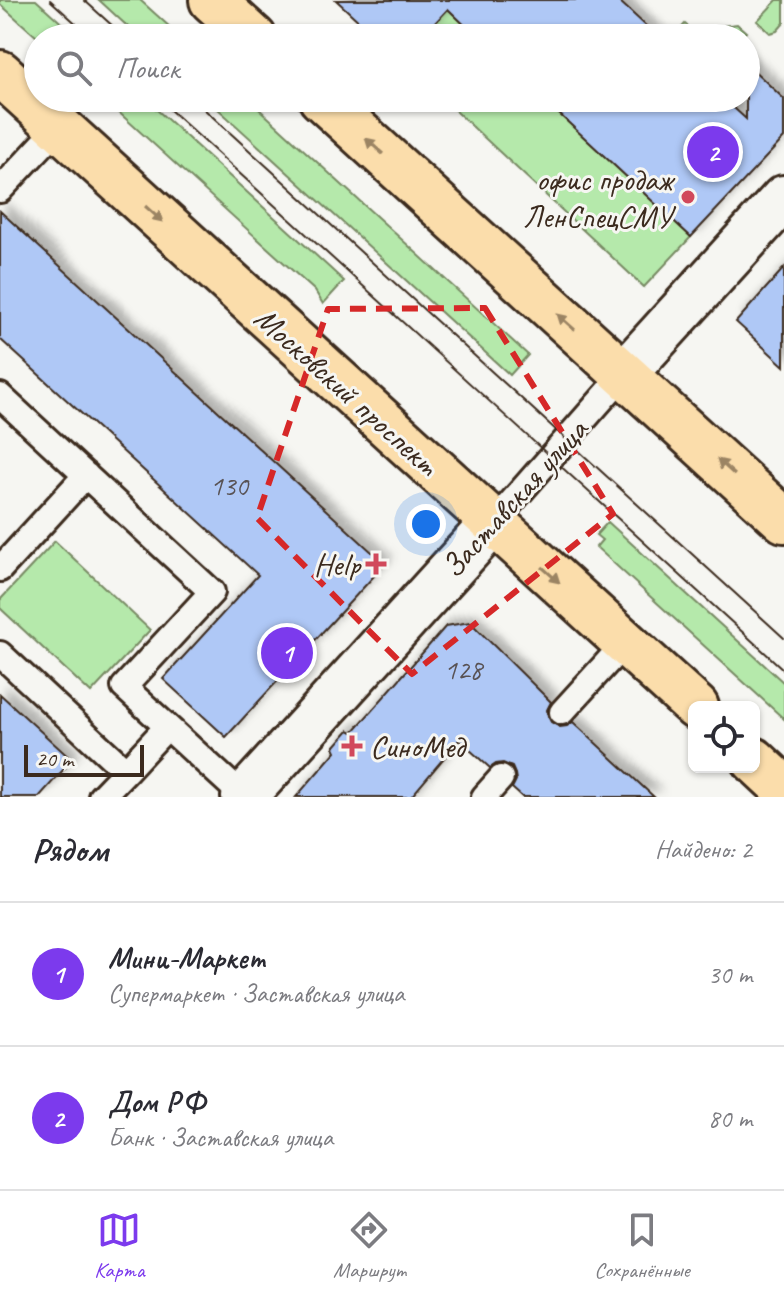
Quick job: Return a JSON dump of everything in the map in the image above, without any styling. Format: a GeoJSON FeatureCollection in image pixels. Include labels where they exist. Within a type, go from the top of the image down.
{"type":"FeatureCollection","features":[{"type":"Feature","properties":{"kind":"main road","name":"Московский проспект"},"geometry":{"type":"LineString","coordinates":[[0,73],[24,95]]}},
{"type":"Feature","properties":{"kind":"main road","name":"Московский проспект"},"geometry":{"type":"LineString","coordinates":[[43,112],[689,701]]}},
{"type":"Feature","properties":{"kind":"main road"},"geometry":{"type":"LineString","coordinates":[[336,112],[784,520]]}},
{"type":"Feature","properties":{"kind":"main road"},"geometry":{"type":"LineString","coordinates":[[760,766],[784,788]]}},
{"type":"Feature","properties":{"kind":"street","name":"Заставская улица"},"geometry":{"type":"LineString","coordinates":[[624,374],[784,198]]}},
{"type":"Feature","properties":{"kind":"street","name":"Заставская улица"},"geometry":{"type":"LineString","coordinates":[[244,797],[493,523]]}},
{"type":"Feature","properties":{"kind":"lane"},"geometry":{"type":"LineString","coordinates":[[0,190],[59,127]]}},
{"type":"Feature","properties":{"kind":"lane","name":"Заставская улица"},"geometry":{"type":"LineString","coordinates":[[493,523],[624,374]]}},
{"type":"Feature","properties":{"kind":"lane"},"geometry":{"type":"LineString","coordinates":[[0,396],[212,592],[124,687],[244,797]]}},
{"type":"Feature","properties":{"kind":"lane"},"geometry":{"type":"LineString","coordinates":[[0,569],[86,475]]}},
{"type":"Feature","properties":{"kind":"lane"},"geometry":{"type":"LineString","coordinates":[[562,712],[625,643]]}},
{"type":"Feature","properties":{"kind":"lane"},"geometry":{"type":"LineString","coordinates":[[0,654],[126,771]]}},
{"type":"Feature","properties":{"kind":"lane"},"geometry":{"type":"LineString","coordinates":[[101,797],[167,727]]}},
{"type":"Feature","properties":{"kind":"lane"},"geometry":{"type":"LineString","coordinates":[[484,797],[501,778]]}},
{"type":"Feature","properties":{"kind":"highlighted area"},"geometry":{"type":"Polygon","coordinates":[[[485,308],[613,514],[412,674],[257,518],[328,309],[485,308]]]}},
{"type":"Feature","properties":{"kind":"green space"},"geometry":{"type":"Polygon","coordinates":[[[0,0],[36,0],[63,24],[24,25],[0,4],[0,0]]]}},
{"type":"Feature","properties":{"kind":"green space"},"geometry":{"type":"Polygon","coordinates":[[[99,0],[140,0],[167,24],[125,24],[99,0]]]}},
{"type":"Feature","properties":{"kind":"green space"},"geometry":{"type":"Polygon","coordinates":[[[777,0],[784,0],[784,23],[777,31],[770,33],[757,21],[777,0]]]}},
{"type":"Feature","properties":{"kind":"green space"},"geometry":{"type":"Polygon","coordinates":[[[448,9],[464,24],[434,24],[448,9]]]}},
{"type":"Feature","properties":{"kind":"green space"},"geometry":{"type":"Polygon","coordinates":[[[118,112],[159,112],[344,281],[323,304],[315,291],[118,112]]]}},
{"type":"Feature","properties":{"kind":"green space"},"geometry":{"type":"Polygon","coordinates":[[[221,112],[262,112],[528,355],[510,375],[221,112]]]}},
{"type":"Feature","properties":{"kind":"green space"},"geometry":{"type":"Polygon","coordinates":[[[457,112],[557,112],[691,237],[644,287],[457,112]]]}},
{"type":"Feature","properties":{"kind":"green space"},"geometry":{"type":"Polygon","coordinates":[[[608,522],[784,683],[784,719],[596,547],[602,540],[596,535],[608,522]]]}},
{"type":"Feature","properties":{"kind":"green space"},"geometry":{"type":"Polygon","coordinates":[[[55,541],[150,630],[91,693],[0,608],[0,600],[55,541]]]}},
{"type":"Feature","properties":{"kind":"building"},"geometry":{"type":"Polygon","coordinates":[[[336,0],[618,0],[644,24],[464,24],[448,9],[434,24],[362,24],[336,0]]]}},
{"type":"Feature","properties":{"kind":"building","name":"офис продаж ЛенСпецСМУ"},"geometry":{"type":"Polygon","coordinates":[[[760,76],[784,99],[784,138],[691,237],[557,112],[738,112],[746,119],[746,112],[760,112],[760,76]]]}},
{"type":"Feature","properties":{"kind":"building"},"geometry":{"type":"Polygon","coordinates":[[[0,211],[385,564],[226,737],[163,679],[258,575],[0,339],[0,211]]]}},
{"type":"Feature","properties":{"kind":"building"},"geometry":{"type":"Polygon","coordinates":[[[784,268],[784,366],[736,322],[784,268]]]}},
{"type":"Feature","properties":{"kind":"building"},"geometry":{"type":"Polygon","coordinates":[[[470,622],[551,702],[547,710],[551,722],[560,727],[573,722],[654,797],[522,797],[512,788],[516,780],[512,767],[503,763],[490,768],[459,740],[411,797],[296,797],[336,751],[334,747],[349,730],[353,732],[446,626],[470,622]]]}},
{"type":"Feature","properties":{"kind":"building"},"geometry":{"type":"Polygon","coordinates":[[[0,694],[72,760],[39,797],[0,797],[0,694]]]}},
{"type":"Feature","properties":{"kind":"tram line"},"geometry":{"type":"LineString","coordinates":[[50,0],[77,24]]}},
{"type":"Feature","properties":{"kind":"tram line"},"geometry":{"type":"LineString","coordinates":[[84,0],[111,24]]}},
{"type":"Feature","properties":{"kind":"tram line"},"geometry":{"type":"LineString","coordinates":[[172,112],[784,670]]}},
{"type":"Feature","properties":{"kind":"tram line"},"geometry":{"type":"LineString","coordinates":[[207,112],[784,638]]}},
{"type":"Feature","properties":{"kind":"place","name":"Дом РФ"},"geometry":{"type":"Point","coordinates":[713,152]}},
{"type":"Feature","properties":{"kind":"place","name":"офис продаж ЛенСпецСМУ"},"geometry":{"type":"Point","coordinates":[688,197]}},
{"type":"Feature","properties":{"kind":"place","name":"Help"},"geometry":{"type":"Point","coordinates":[376,564]}},
{"type":"Feature","properties":{"kind":"place","name":"Мини-Маркет"},"geometry":{"type":"Point","coordinates":[287,653]}},
{"type":"Feature","properties":{"kind":"place","name":"СиноМед"},"geometry":{"type":"Point","coordinates":[352,746]}}]}
